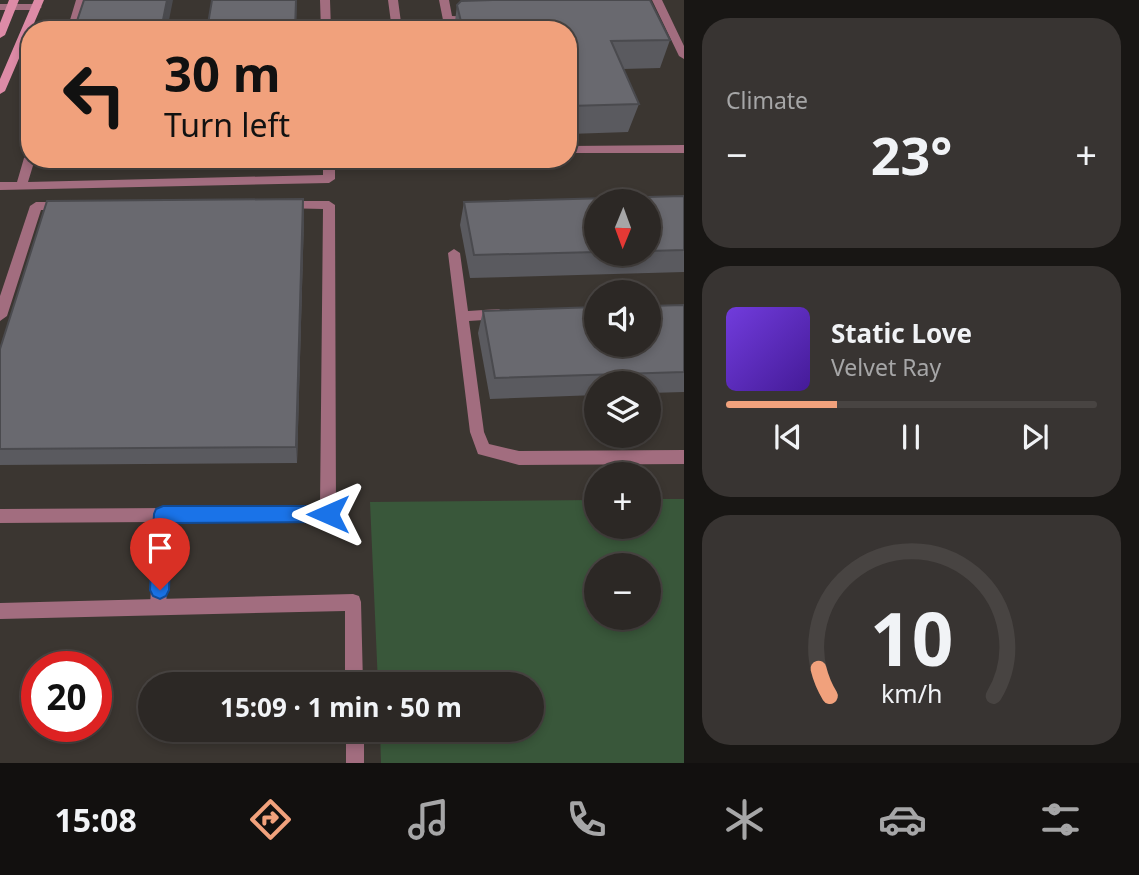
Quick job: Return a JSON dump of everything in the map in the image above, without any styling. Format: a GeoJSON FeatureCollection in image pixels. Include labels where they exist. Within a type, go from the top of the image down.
{"type":"FeatureCollection","features":[{"type":"Feature","properties":{"kind":"main road"},"geometry":{"type":"LineString","coordinates":[[30,21],[38,4]]}},
{"type":"Feature","properties":{"kind":"main road"},"geometry":{"type":"LineString","coordinates":[[0,35],[8,5]]}},
{"type":"Feature","properties":{"kind":"main road"},"geometry":{"type":"LineString","coordinates":[[0,90],[21,42]]}},
{"type":"Feature","properties":{"kind":"street"},"geometry":{"type":"LineString","coordinates":[[75,21],[81,0]]}},
{"type":"Feature","properties":{"kind":"street"},"geometry":{"type":"LineString","coordinates":[[325,0],[326,21]]}},
{"type":"Feature","properties":{"kind":"street"},"geometry":{"type":"LineString","coordinates":[[393,0],[396,21]]}},
{"type":"Feature","properties":{"kind":"street"},"geometry":{"type":"LineString","coordinates":[[444,0],[448,21]]}},
{"type":"Feature","properties":{"kind":"street"},"geometry":{"type":"LineString","coordinates":[[657,0],[684,56]]}},
{"type":"Feature","properties":{"kind":"street"},"geometry":{"type":"LineString","coordinates":[[8,5],[38,4]]}},
{"type":"Feature","properties":{"kind":"street"},"geometry":{"type":"LineString","coordinates":[[652,15],[664,15]]}},
{"type":"Feature","properties":{"kind":"street"},"geometry":{"type":"LineString","coordinates":[[475,21],[482,20]]}},
{"type":"Feature","properties":{"kind":"street"},"geometry":{"type":"LineString","coordinates":[[577,150],[684,149]]}},
{"type":"Feature","properties":{"kind":"street"},"geometry":{"type":"LineString","coordinates":[[20,186],[26,168]]}},
{"type":"Feature","properties":{"kind":"street"},"geometry":{"type":"LineString","coordinates":[[0,186],[329,179],[329,168]]}},
{"type":"Feature","properties":{"kind":"street"},"geometry":{"type":"LineString","coordinates":[[0,516],[328,514],[329,205],[273,205]]}},
{"type":"Feature","properties":{"kind":"street"},"geometry":{"type":"LineString","coordinates":[[0,316],[36,206],[78,206]]}},
{"type":"Feature","properties":{"kind":"street"},"geometry":{"type":"LineString","coordinates":[[454,253],[477,432],[483,449],[519,458],[684,457]]}},
{"type":"Feature","properties":{"kind":"street"},"geometry":{"type":"LineString","coordinates":[[462,316],[516,314]]}},
{"type":"Feature","properties":{"kind":"street"},"geometry":{"type":"LineString","coordinates":[[158,606],[163,514]]}},
{"type":"Feature","properties":{"kind":"street"},"geometry":{"type":"LineString","coordinates":[[0,611],[353,603],[354,672]]}},
{"type":"Feature","properties":{"kind":"street"},"geometry":{"type":"LineString","coordinates":[[355,742],[355,763]]}},
{"type":"Feature","properties":{"kind":"green space"},"geometry":{"type":"Polygon","coordinates":[[[661,499],[684,499],[684,763],[381,763],[380,742],[544,742],[544,672],[377,672],[370,502],[584,500],[584,539],[661,539],[661,499]]]}},
{"type":"Feature","properties":{"kind":"building"},"geometry":{"type":"Polygon","coordinates":[[[84,0],[167,0],[163,21],[77,21],[84,0]]]}},
{"type":"Feature","properties":{"kind":"building"},"geometry":{"type":"Polygon","coordinates":[[[212,0],[296,0],[295,21],[208,21],[212,0]]]}},
{"type":"Feature","properties":{"kind":"building"},"geometry":{"type":"Polygon","coordinates":[[[650,0],[670,40],[611,41],[639,104],[577,106],[577,21],[461,21],[457,5],[461,1],[650,0]]]}},
{"type":"Feature","properties":{"kind":"building"},"geometry":{"type":"Polygon","coordinates":[[[684,196],[684,250],[662,251],[662,197],[684,196]]]}},
{"type":"Feature","properties":{"kind":"building"},"geometry":{"type":"Polygon","coordinates":[[[303,199],[296,447],[0,449],[0,349],[47,201],[303,199]]]}},
{"type":"Feature","properties":{"kind":"building"},"geometry":{"type":"Polygon","coordinates":[[[584,199],[584,252],[474,255],[464,202],[584,199]]]}},
{"type":"Feature","properties":{"kind":"building"},"geometry":{"type":"Polygon","coordinates":[[[684,305],[684,372],[584,371],[584,375],[495,378],[483,311],[584,307],[584,357],[661,357],[661,306],[684,305]]]}},
{"type":"Feature","properties":{"kind":"route"},"geometry":{"type":"LineString","coordinates":[[160,590],[163,514],[328,514]]}}]}
